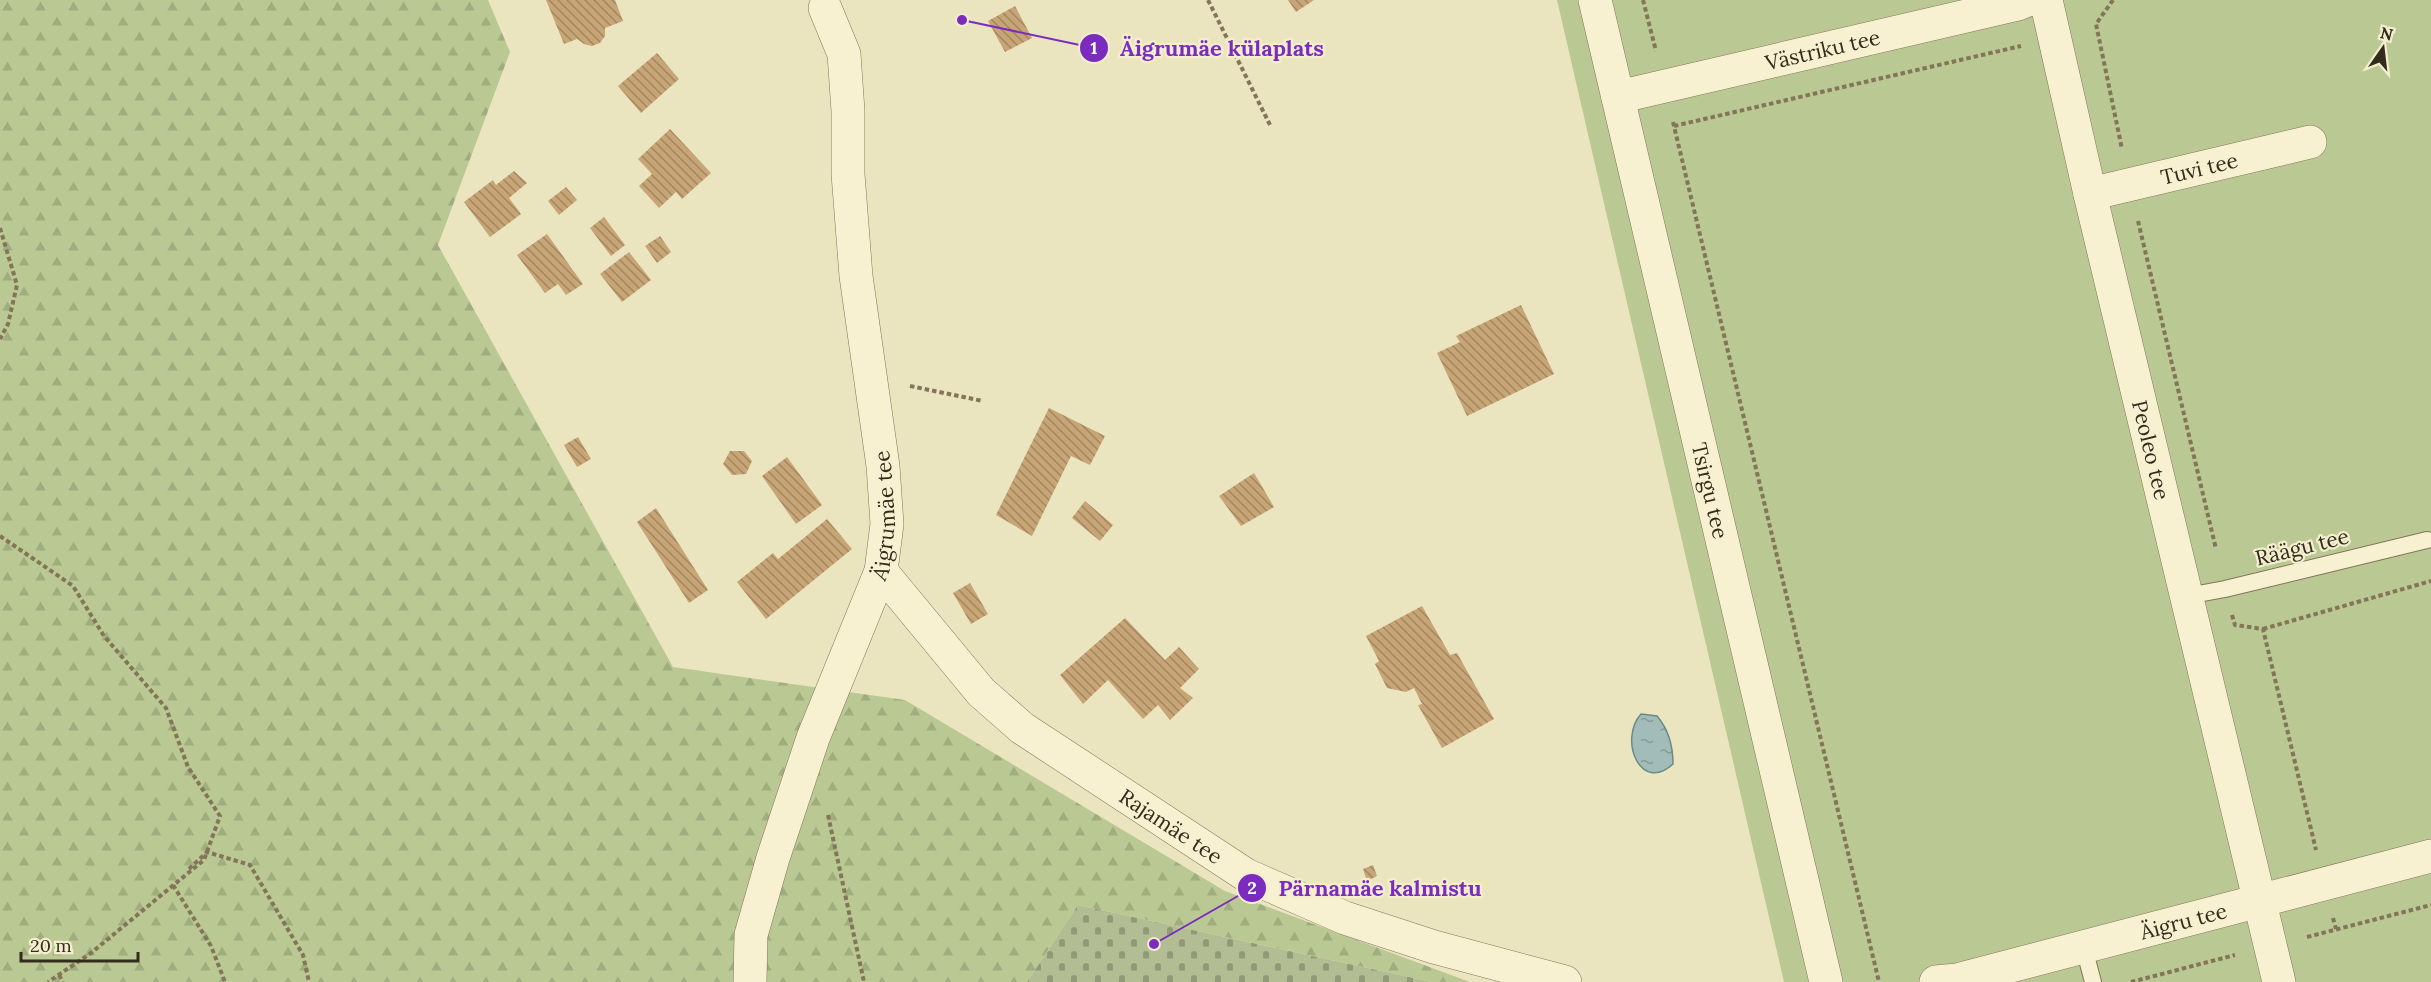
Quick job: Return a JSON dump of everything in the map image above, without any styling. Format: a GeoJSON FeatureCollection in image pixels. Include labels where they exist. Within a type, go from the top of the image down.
{"type":"FeatureCollection","features":[{"type":"Feature","properties":{"kind":"street","name":"Tsirgu tee"},"geometry":{"type":"LineString","coordinates":[[1595,0],[1826,982]]}},
{"type":"Feature","properties":{"kind":"street","name":"Västriku tee"},"geometry":{"type":"LineString","coordinates":[[1618,97],[2028,0]]}},
{"type":"Feature","properties":{"kind":"street","name":"Peoleo tee"},"geometry":{"type":"LineString","coordinates":[[2046,0],[2279,982]]}},
{"type":"Feature","properties":{"kind":"street","name":"Äigrumäe tee"},"geometry":{"type":"LineString","coordinates":[[750,982],[751,935],[773,858],[813,738],[881,571],[887,524],[883,466],[856,276],[848,174],[848,111],[844,54],[824,3]]}},
{"type":"Feature","properties":{"kind":"street","name":"Tuvi tee"},"geometry":{"type":"LineString","coordinates":[[2091,194],[2129,183],[2310,142]]}},
{"type":"Feature","properties":{"kind":"street","name":"Rajamäe tee"},"geometry":{"type":"LineString","coordinates":[[881,571],[981,692],[1022,728],[1246,875],[1356,922],[1434,948],[1565,982]]}},
{"type":"Feature","properties":{"kind":"street","name":"Äigru tee"},"geometry":{"type":"LineString","coordinates":[[1936,982],[1957,980],[2084,948],[2431,856]]}},
{"type":"Feature","properties":{"kind":"lane","name":"Räägu tee"},"geometry":{"type":"LineString","coordinates":[[2187,596],[2225,589],[2427,540]]}},
{"type":"Feature","properties":{"kind":"lane"},"geometry":{"type":"LineString","coordinates":[[2084,948],[2093,982]]}},
{"type":"Feature","properties":{"kind":"path"},"geometry":{"type":"LineString","coordinates":[[1208,0],[1271,127]]}},
{"type":"Feature","properties":{"kind":"path"},"geometry":{"type":"LineString","coordinates":[[1643,0],[1879,982]]}},
{"type":"Feature","properties":{"kind":"path"},"geometry":{"type":"LineString","coordinates":[[1674,126],[2055,38],[2096,24],[2113,0]]}},
{"type":"Feature","properties":{"kind":"path"},"geometry":{"type":"LineString","coordinates":[[2096,24],[2129,183],[2235,625],[2263,630],[2431,581]]}},
{"type":"Feature","properties":{"kind":"path"},"geometry":{"type":"LineString","coordinates":[[0,228],[17,285],[8,324],[0,339]]}},
{"type":"Feature","properties":{"kind":"path"},"geometry":{"type":"LineString","coordinates":[[871,379],[983,401]]}},
{"type":"Feature","properties":{"kind":"path"},"geometry":{"type":"LineString","coordinates":[[0,536],[73,586],[104,636],[166,708],[188,767],[220,816],[204,860],[92,953],[48,982]]}},
{"type":"Feature","properties":{"kind":"path"},"geometry":{"type":"LineString","coordinates":[[2263,630],[2336,929]]}},
{"type":"Feature","properties":{"kind":"path"},"geometry":{"type":"LineString","coordinates":[[826,804],[864,982]]}},
{"type":"Feature","properties":{"kind":"path"},"geometry":{"type":"LineString","coordinates":[[207,852],[250,865],[303,956],[309,982]]}},
{"type":"Feature","properties":{"kind":"path"},"geometry":{"type":"LineString","coordinates":[[173,886],[211,946],[225,982]]}},
{"type":"Feature","properties":{"kind":"path"},"geometry":{"type":"LineString","coordinates":[[59,975],[63,982]]}},
{"type":"Feature","properties":{"kind":"green space"},"geometry":{"type":"Polygon","coordinates":[[[0,0],[488,0],[510,52],[438,245],[673,667],[905,700],[1225,891],[1470,982],[1432,982],[1078,905],[1027,982],[0,982],[0,0]]]}},
{"type":"Feature","properties":{"kind":"green space"},"geometry":{"type":"Polygon","coordinates":[[[1557,0],[2431,0],[2431,982],[1784,982],[1557,0]]]}},
{"type":"Feature","properties":{"kind":"green space"},"geometry":{"type":"Polygon","coordinates":[[[1078,905],[1432,982],[1027,982],[1078,905]]]}},
{"type":"Feature","properties":{"kind":"water"},"geometry":{"type":"Polygon","coordinates":[[[1641,714],[1657,716],[1670,738],[1673,764],[1661,772],[1651,772],[1643,768],[1636,760],[1632,737],[1634,725],[1641,714]]]}},
{"type":"Feature","properties":{"kind":"building"},"geometry":{"type":"Polygon","coordinates":[[[546,0],[615,0],[623,21],[605,28],[605,36],[600,43],[592,46],[577,39],[564,44],[546,0]]]}},
{"type":"Feature","properties":{"kind":"building"},"geometry":{"type":"Polygon","coordinates":[[[1288,0],[1314,0],[1296,12],[1288,0]]]}},
{"type":"Feature","properties":{"kind":"building"},"geometry":{"type":"Polygon","coordinates":[[[1015,6],[1032,38],[1005,52],[988,21],[1015,6]]]}},
{"type":"Feature","properties":{"kind":"building"},"geometry":{"type":"Polygon","coordinates":[[[657,53],[679,79],[641,113],[618,86],[657,53]]]}},
{"type":"Feature","properties":{"kind":"building"},"geometry":{"type":"Polygon","coordinates":[[[670,129],[711,173],[682,199],[676,192],[659,208],[639,186],[652,174],[638,159],[670,129]]]}},
{"type":"Feature","properties":{"kind":"building"},"geometry":{"type":"Polygon","coordinates":[[[514,171],[527,183],[509,198],[521,214],[490,237],[464,202],[493,180],[496,185],[514,171]]]}},
{"type":"Feature","properties":{"kind":"building"},"geometry":{"type":"Polygon","coordinates":[[[566,187],[577,200],[559,215],[548,201],[566,187]]]}},
{"type":"Feature","properties":{"kind":"building"},"geometry":{"type":"Polygon","coordinates":[[[604,217],[625,245],[611,256],[590,228],[604,217]]]}},
{"type":"Feature","properties":{"kind":"building"},"geometry":{"type":"Polygon","coordinates":[[[547,234],[583,284],[566,295],[558,284],[545,293],[517,255],[547,234]]]}},
{"type":"Feature","properties":{"kind":"building"},"geometry":{"type":"Polygon","coordinates":[[[660,236],[671,252],[657,263],[645,246],[660,236]]]}},
{"type":"Feature","properties":{"kind":"building"},"geometry":{"type":"Polygon","coordinates":[[[629,252],[651,280],[622,302],[600,274],[629,252]]]}},
{"type":"Feature","properties":{"kind":"building"},"geometry":{"type":"Polygon","coordinates":[[[1521,305],[1554,374],[1467,416],[1437,353],[1460,342],[1456,336],[1521,305]]]}},
{"type":"Feature","properties":{"kind":"building"},"geometry":{"type":"Polygon","coordinates":[[[1049,408],[1105,436],[1090,465],[1071,456],[1032,536],[996,515],[1049,408]]]}},
{"type":"Feature","properties":{"kind":"building"},"geometry":{"type":"Polygon","coordinates":[[[578,437],[591,459],[577,467],[564,445],[578,437]]]}},
{"type":"Feature","properties":{"kind":"building"},"geometry":{"type":"Polygon","coordinates":[[[730,451],[744,451],[752,461],[746,474],[732,475],[723,464],[730,451]]]}},
{"type":"Feature","properties":{"kind":"building"},"geometry":{"type":"Polygon","coordinates":[[[787,457],[822,505],[796,524],[762,476],[787,457]]]}},
{"type":"Feature","properties":{"kind":"building"},"geometry":{"type":"Polygon","coordinates":[[[1254,473],[1274,507],[1241,526],[1219,496],[1254,473]]]}},
{"type":"Feature","properties":{"kind":"building"},"geometry":{"type":"Polygon","coordinates":[[[1085,501],[1113,525],[1100,541],[1072,518],[1085,501]]]}},
{"type":"Feature","properties":{"kind":"building"},"geometry":{"type":"Polygon","coordinates":[[[656,508],[708,590],[689,603],[637,522],[656,508]]]}},
{"type":"Feature","properties":{"kind":"building"},"geometry":{"type":"Polygon","coordinates":[[[827,519],[852,549],[766,619],[737,582],[773,553],[778,559],[827,519]]]}},
{"type":"Feature","properties":{"kind":"building"},"geometry":{"type":"Polygon","coordinates":[[[970,583],[988,614],[971,624],[953,593],[970,583]]]}},
{"type":"Feature","properties":{"kind":"building"},"geometry":{"type":"Polygon","coordinates":[[[1422,606],[1450,655],[1457,653],[1494,719],[1442,748],[1418,705],[1422,704],[1414,688],[1406,692],[1387,688],[1375,664],[1379,661],[1366,636],[1422,606]]]}},
{"type":"Feature","properties":{"kind":"building"},"geometry":{"type":"Polygon","coordinates":[[[1125,618],[1165,660],[1179,647],[1199,669],[1180,688],[1193,698],[1170,720],[1158,705],[1143,719],[1108,680],[1083,704],[1060,675],[1125,618]]]}},
{"type":"Feature","properties":{"kind":"building"},"geometry":{"type":"Polygon","coordinates":[[[1373,865],[1377,876],[1367,881],[1363,869],[1373,865]]]}},
{"type":"Feature","properties":{"kind":"place","name":"Äigrumäe külaplats"},"geometry":{"type":"Point","coordinates":[962,20]}},
{"type":"Feature","properties":{"kind":"place","name":"Pärnamäe kalmistu"},"geometry":{"type":"Point","coordinates":[1154,944]}}]}
